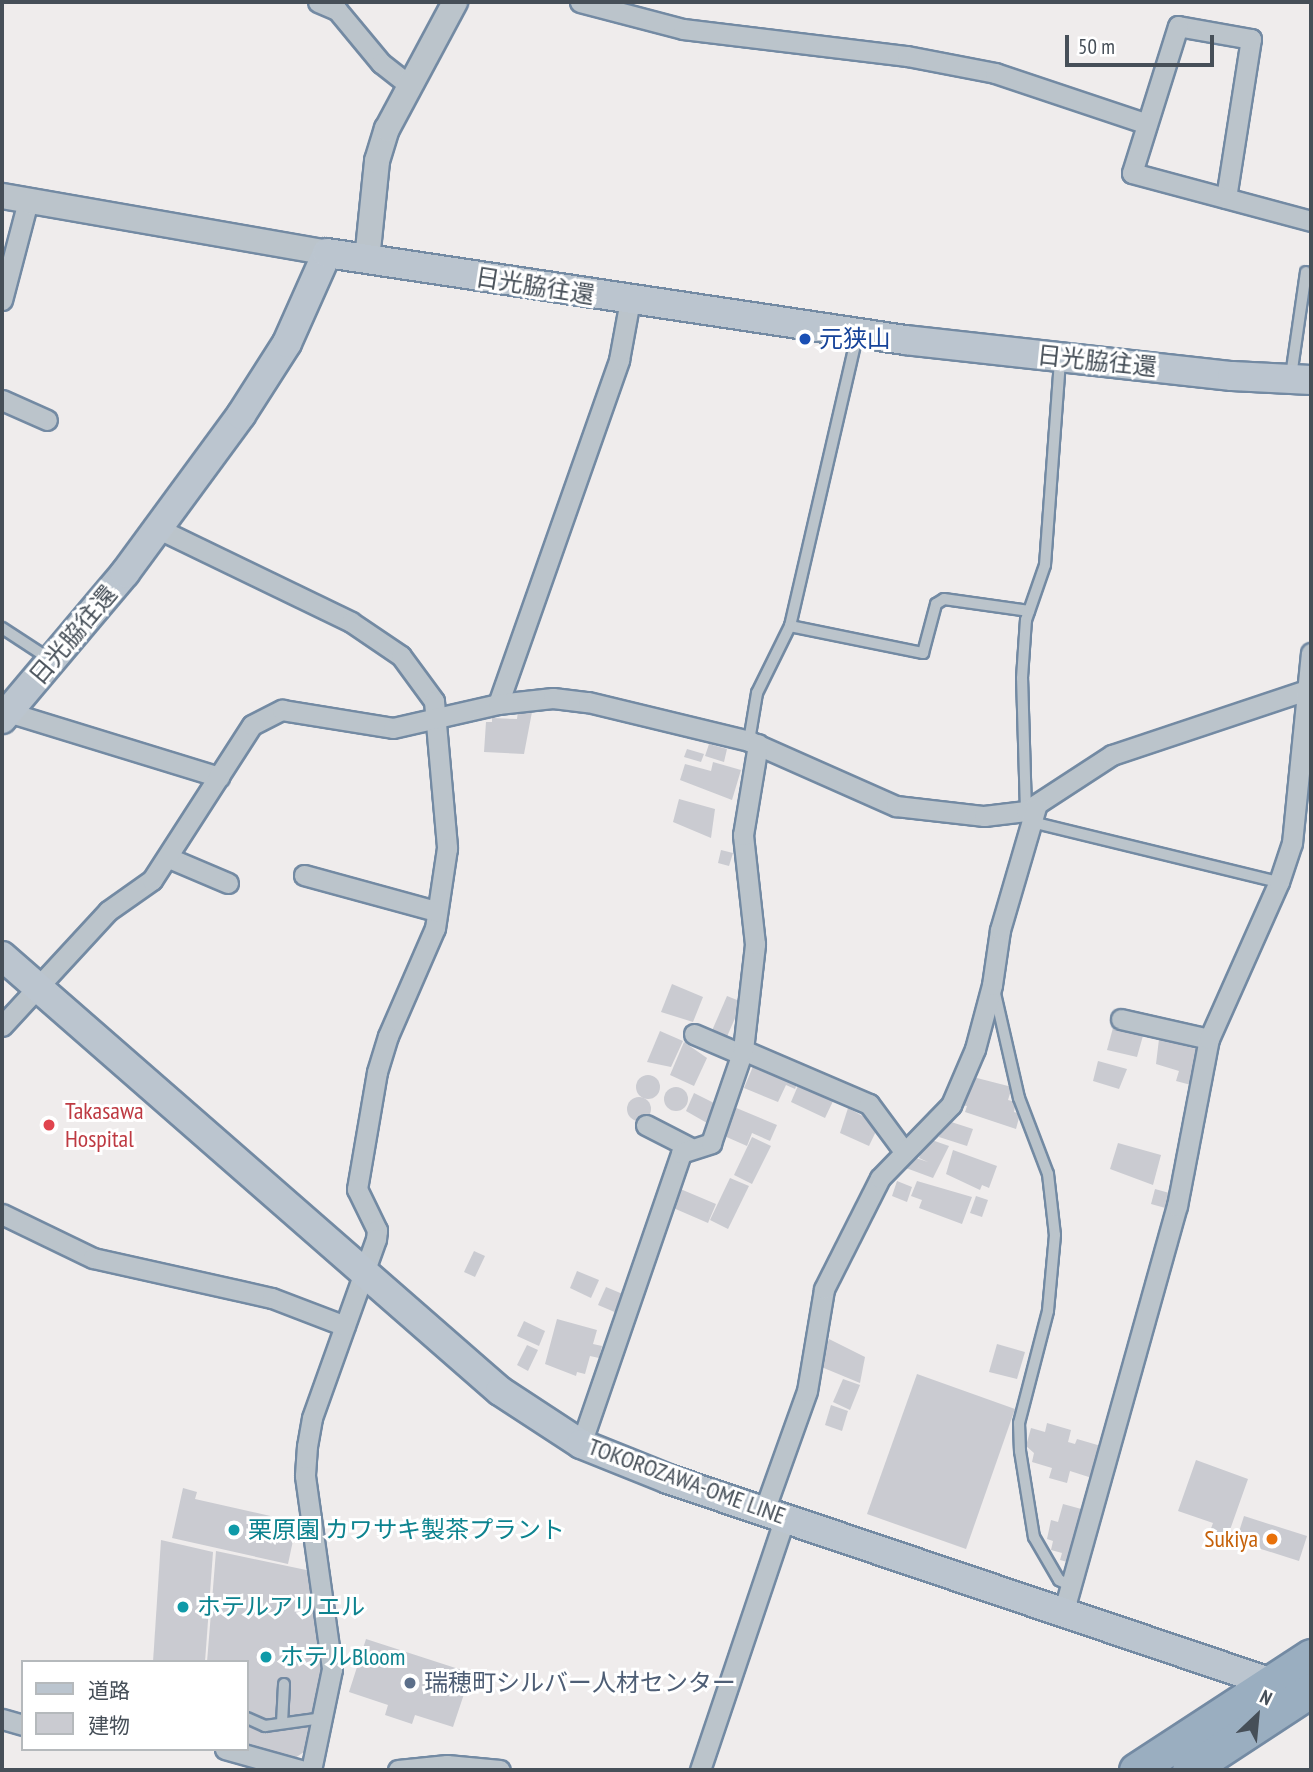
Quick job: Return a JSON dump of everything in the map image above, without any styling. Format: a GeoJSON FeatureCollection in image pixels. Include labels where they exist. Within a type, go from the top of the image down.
{"type":"FeatureCollection","features":[{"type":"Feature","properties":{"kind":"highway"},"geometry":{"type":"LineString","coordinates":[[1136,1770],[1311,1656]]}},
{"type":"Feature","properties":{"kind":"highway"},"geometry":{"type":"LineString","coordinates":[[1189,1770],[1309,1693]]}},
{"type":"Feature","properties":{"kind":"main road","name":"日光脇往還"},"geometry":{"type":"LineString","coordinates":[[5,716],[159,529],[269,374],[327,253],[858,332],[1060,357],[1301,380]]}},
{"type":"Feature","properties":{"kind":"main road","name":"TOKOROZAWA-OME LINE"},"geometry":{"type":"LineString","coordinates":[[2,956],[500,1391],[581,1444],[631,1466],[775,1514],[1068,1598],[1272,1682],[1309,1693]]}},
{"type":"Feature","properties":{"kind":"street"},"geometry":{"type":"LineString","coordinates":[[318,2],[337,10],[381,63],[408,84]]}},
{"type":"Feature","properties":{"kind":"street"},"geometry":{"type":"LineString","coordinates":[[367,260],[377,161],[395,107],[455,2]]}},
{"type":"Feature","properties":{"kind":"street"},"geometry":{"type":"LineString","coordinates":[[580,2],[683,29],[907,56],[995,73],[1147,124]]}},
{"type":"Feature","properties":{"kind":"street"},"geometry":{"type":"LineString","coordinates":[[1226,198],[1251,39],[1178,26],[1132,173],[1311,221]]}},
{"type":"Feature","properties":{"kind":"street"},"geometry":{"type":"LineString","coordinates":[[2,196],[327,253]]}},
{"type":"Feature","properties":{"kind":"street"},"geometry":{"type":"LineString","coordinates":[[2,300],[28,201]]}},
{"type":"Feature","properties":{"kind":"street"},"geometry":{"type":"LineString","coordinates":[[498,704],[619,360],[630,300]]}},
{"type":"Feature","properties":{"kind":"street"},"geometry":{"type":"LineString","coordinates":[[2,400],[47,420]]}},
{"type":"Feature","properties":{"kind":"street"},"geometry":{"type":"LineString","coordinates":[[159,529],[351,622],[401,656],[434,701],[447,848],[435,928],[388,1037],[366,1123],[357,1189],[377,1230],[366,1275],[312,1418],[305,1476],[332,1670],[311,1770]]}},
{"type":"Feature","properties":{"kind":"street"},"geometry":{"type":"LineString","coordinates":[[1068,1598],[1177,1206],[1209,1039],[1279,882],[1292,843],[1311,653]]}},
{"type":"Feature","properties":{"kind":"street"},"geometry":{"type":"LineString","coordinates":[[2,1026],[35,985],[108,911],[152,880],[169,858],[252,726],[282,710],[371,727],[393,728],[498,704],[553,698],[588,702],[753,743],[897,806],[948,816],[1031,813],[1112,755],[1306,690]]}},
{"type":"Feature","properties":{"kind":"street"},"geometry":{"type":"LineString","coordinates":[[5,716],[219,777]]}},
{"type":"Feature","properties":{"kind":"street"},"geometry":{"type":"LineString","coordinates":[[581,1444],[681,1153],[689,1147],[711,1143],[742,1052],[755,944],[744,835],[753,743]]}},
{"type":"Feature","properties":{"kind":"street"},"geometry":{"type":"LineString","coordinates":[[700,1770],[775,1514],[804,1400],[824,1289],[880,1178],[903,1150],[951,1105],[975,1049],[992,985],[1000,930],[1031,813]]}},
{"type":"Feature","properties":{"kind":"street"},"geometry":{"type":"LineString","coordinates":[[169,858],[228,883]]}},
{"type":"Feature","properties":{"kind":"street"},"geometry":{"type":"LineString","coordinates":[[304,875],[436,911]]}},
{"type":"Feature","properties":{"kind":"street"},"geometry":{"type":"LineString","coordinates":[[1121,1019],[1209,1039]]}},
{"type":"Feature","properties":{"kind":"street"},"geometry":{"type":"LineString","coordinates":[[694,1034],[869,1104],[903,1150]]}},
{"type":"Feature","properties":{"kind":"street"},"geometry":{"type":"LineString","coordinates":[[646,1125],[689,1147]]}},
{"type":"Feature","properties":{"kind":"street"},"geometry":{"type":"LineString","coordinates":[[2,1214],[93,1258],[272,1298],[345,1326]]}},
{"type":"Feature","properties":{"kind":"street"},"geometry":{"type":"LineString","coordinates":[[2,1719],[21,1724]]}},
{"type":"Feature","properties":{"kind":"street"},"geometry":{"type":"LineString","coordinates":[[233,1751],[300,1770]]}},
{"type":"Feature","properties":{"kind":"street"},"geometry":{"type":"LineString","coordinates":[[398,1770],[447,1765],[500,1770]]}},
{"type":"Feature","properties":{"kind":"lane"},"geometry":{"type":"LineString","coordinates":[[1301,380],[1306,272]]}},
{"type":"Feature","properties":{"kind":"lane"},"geometry":{"type":"LineString","coordinates":[[753,743],[757,693],[790,626],[858,332]]}},
{"type":"Feature","properties":{"kind":"lane"},"geometry":{"type":"LineString","coordinates":[[1060,357],[1045,565],[1029,611],[1022,678],[1031,813],[1279,882]]}},
{"type":"Feature","properties":{"kind":"lane"},"geometry":{"type":"LineString","coordinates":[[790,626],[923,653],[936,604],[944,599],[1029,611]]}},
{"type":"Feature","properties":{"kind":"lane"},"geometry":{"type":"LineString","coordinates":[[2,628],[52,661]]}},
{"type":"Feature","properties":{"kind":"lane"},"geometry":{"type":"LineString","coordinates":[[992,985],[1019,1098],[1048,1174],[1055,1235],[1048,1311],[1018,1423],[1034,1537],[1068,1598]]}},
{"type":"Feature","properties":{"kind":"lane"},"geometry":{"type":"LineString","coordinates":[[282,1723],[284,1684]]}},
{"type":"Feature","properties":{"kind":"lane"},"geometry":{"type":"LineString","coordinates":[[248,1718],[265,1726],[323,1717]]}},
{"type":"Feature","properties":{"kind":"building"},"geometry":{"type":"Polygon","coordinates":[[[518,711],[532,712],[524,754],[484,752],[486,722],[492,722],[492,718],[517,719],[518,711]]]}},
{"type":"Feature","properties":{"kind":"building"},"geometry":{"type":"Polygon","coordinates":[[[709,744],[727,749],[724,762],[705,756],[709,744]]]}},
{"type":"Feature","properties":{"kind":"building"},"geometry":{"type":"Polygon","coordinates":[[[687,749],[704,754],[701,762],[684,757],[687,749]]]}},
{"type":"Feature","properties":{"kind":"building"},"geometry":{"type":"Polygon","coordinates":[[[713,762],[741,770],[732,800],[680,780],[685,764],[711,771],[713,762]]]}},
{"type":"Feature","properties":{"kind":"building"},"geometry":{"type":"Polygon","coordinates":[[[679,799],[715,809],[711,838],[673,822],[679,799]]]}},
{"type":"Feature","properties":{"kind":"building"},"geometry":{"type":"Polygon","coordinates":[[[721,850],[733,853],[729,866],[718,863],[721,850]]]}},
{"type":"Feature","properties":{"kind":"building"},"geometry":{"type":"Polygon","coordinates":[[[672,984],[703,997],[693,1022],[661,1012],[672,984]]]}},
{"type":"Feature","properties":{"kind":"building"},"geometry":{"type":"Polygon","coordinates":[[[727,996],[742,1002],[726,1039],[711,1033],[727,996]]]}},
{"type":"Feature","properties":{"kind":"building"},"geometry":{"type":"Polygon","coordinates":[[[1114,1024],[1144,1032],[1137,1057],[1107,1050],[1114,1024]]]}},
{"type":"Feature","properties":{"kind":"building"},"geometry":{"type":"Polygon","coordinates":[[[660,1031],[683,1041],[671,1067],[647,1062],[660,1031]]]}},
{"type":"Feature","properties":{"kind":"building"},"geometry":{"type":"Polygon","coordinates":[[[1159,1039],[1196,1049],[1191,1085],[1176,1081],[1179,1071],[1156,1064],[1159,1039]]]}},
{"type":"Feature","properties":{"kind":"building"},"geometry":{"type":"Polygon","coordinates":[[[684,1042],[707,1058],[694,1086],[670,1075],[684,1042]]]}},
{"type":"Feature","properties":{"kind":"building"},"geometry":{"type":"Polygon","coordinates":[[[1098,1061],[1127,1069],[1119,1089],[1093,1081],[1098,1061]]]}},
{"type":"Feature","properties":{"kind":"building"},"geometry":{"type":"Polygon","coordinates":[[[754,1064],[787,1082],[788,1078],[798,1082],[795,1089],[786,1085],[778,1102],[744,1088],[754,1064]]]}},
{"type":"Feature","properties":{"kind":"building"},"geometry":{"type":"Polygon","coordinates":[[[648,1075],[656,1079],[660,1087],[656,1095],[648,1099],[640,1095],[636,1087],[640,1079],[648,1075]]]}},
{"type":"Feature","properties":{"kind":"building"},"geometry":{"type":"Polygon","coordinates":[[[973,1077],[1012,1087],[1008,1100],[1016,1102],[1014,1112],[1020,1114],[1016,1129],[965,1112],[967,1106],[961,1105],[973,1077]]]}},
{"type":"Feature","properties":{"kind":"building"},"geometry":{"type":"Polygon","coordinates":[[[800,1081],[835,1097],[825,1118],[791,1102],[800,1081]]]}},
{"type":"Feature","properties":{"kind":"building"},"geometry":{"type":"Polygon","coordinates":[[[676,1087],[684,1091],[688,1099],[684,1107],[676,1111],[668,1107],[664,1099],[668,1091],[676,1087]]]}},
{"type":"Feature","properties":{"kind":"building"},"geometry":{"type":"Polygon","coordinates":[[[694,1093],[716,1104],[707,1123],[686,1111],[694,1093]]]}},
{"type":"Feature","properties":{"kind":"building"},"geometry":{"type":"Polygon","coordinates":[[[639,1097],[647,1101],[651,1109],[647,1117],[639,1121],[631,1117],[627,1109],[631,1101],[639,1097]]]}},
{"type":"Feature","properties":{"kind":"building"},"geometry":{"type":"Polygon","coordinates":[[[734,1107],[777,1125],[770,1141],[752,1133],[747,1146],[722,1135],[734,1107]]]}},
{"type":"Feature","properties":{"kind":"building"},"geometry":{"type":"Polygon","coordinates":[[[848,1108],[879,1125],[869,1146],[840,1133],[848,1108]]]}},
{"type":"Feature","properties":{"kind":"building"},"geometry":{"type":"Polygon","coordinates":[[[945,1120],[973,1129],[967,1146],[939,1137],[945,1120]]]}},
{"type":"Feature","properties":{"kind":"building"},"geometry":{"type":"Polygon","coordinates":[[[752,1137],[771,1146],[752,1184],[734,1175],[752,1137]]]}},
{"type":"Feature","properties":{"kind":"building"},"geometry":{"type":"Polygon","coordinates":[[[926,1138],[949,1146],[933,1178],[906,1168],[910,1156],[928,1162],[919,1158],[926,1138]]]}},
{"type":"Feature","properties":{"kind":"building"},"geometry":{"type":"Polygon","coordinates":[[[1118,1143],[1161,1155],[1153,1185],[1110,1169],[1118,1143]]]}},
{"type":"Feature","properties":{"kind":"building"},"geometry":{"type":"Polygon","coordinates":[[[953,1150],[997,1166],[989,1188],[982,1185],[980,1190],[946,1174],[953,1150]]]}},
{"type":"Feature","properties":{"kind":"building"},"geometry":{"type":"Polygon","coordinates":[[[730,1178],[749,1186],[728,1229],[710,1220],[730,1178]]]}},
{"type":"Feature","properties":{"kind":"building"},"geometry":{"type":"Polygon","coordinates":[[[897,1181],[912,1187],[907,1202],[892,1196],[897,1181]]]}},
{"type":"Feature","properties":{"kind":"building"},"geometry":{"type":"Polygon","coordinates":[[[917,1181],[972,1197],[962,1224],[919,1208],[922,1200],[911,1196],[917,1181]]]}},
{"type":"Feature","properties":{"kind":"building"},"geometry":{"type":"Polygon","coordinates":[[[678,1188],[716,1204],[708,1223],[671,1207],[678,1188]]]}},
{"type":"Feature","properties":{"kind":"building"},"geometry":{"type":"Polygon","coordinates":[[[1155,1189],[1173,1194],[1169,1209],[1151,1204],[1155,1189]]]}},
{"type":"Feature","properties":{"kind":"building"},"geometry":{"type":"Polygon","coordinates":[[[976,1196],[988,1200],[982,1217],[970,1213],[976,1196]]]}},
{"type":"Feature","properties":{"kind":"building"},"geometry":{"type":"Polygon","coordinates":[[[474,1251],[485,1256],[475,1277],[464,1272],[474,1251]]]}},
{"type":"Feature","properties":{"kind":"building"},"geometry":{"type":"Polygon","coordinates":[[[577,1271],[599,1280],[591,1298],[570,1288],[577,1271]]]}},
{"type":"Feature","properties":{"kind":"building"},"geometry":{"type":"Polygon","coordinates":[[[606,1287],[625,1295],[617,1313],[598,1305],[606,1287]]]}},
{"type":"Feature","properties":{"kind":"building"},"geometry":{"type":"Polygon","coordinates":[[[557,1319],[597,1330],[593,1344],[602,1346],[599,1358],[590,1356],[585,1374],[577,1372],[576,1376],[545,1364],[557,1319]]]}},
{"type":"Feature","properties":{"kind":"building"},"geometry":{"type":"Polygon","coordinates":[[[524,1321],[545,1331],[539,1346],[517,1336],[524,1321]]]}},
{"type":"Feature","properties":{"kind":"building"},"geometry":{"type":"Polygon","coordinates":[[[829,1339],[865,1357],[860,1383],[819,1366],[829,1339]]]}},
{"type":"Feature","properties":{"kind":"building"},"geometry":{"type":"Polygon","coordinates":[[[997,1344],[1025,1352],[1017,1379],[989,1372],[997,1344]]]}},
{"type":"Feature","properties":{"kind":"building"},"geometry":{"type":"Polygon","coordinates":[[[527,1345],[538,1350],[528,1371],[517,1365],[527,1345]]]}},
{"type":"Feature","properties":{"kind":"building"},"geometry":{"type":"Polygon","coordinates":[[[917,1374],[1015,1409],[966,1549],[867,1514],[917,1374]]]}},
{"type":"Feature","properties":{"kind":"building"},"geometry":{"type":"Polygon","coordinates":[[[843,1379],[860,1385],[850,1410],[833,1402],[843,1379]]]}},
{"type":"Feature","properties":{"kind":"building"},"geometry":{"type":"Polygon","coordinates":[[[831,1405],[848,1411],[842,1431],[825,1425],[831,1405]]]}},
{"type":"Feature","properties":{"kind":"building"},"geometry":{"type":"Polygon","coordinates":[[[1047,1423],[1071,1430],[1068,1442],[1075,1444],[1077,1439],[1101,1446],[1092,1478],[1070,1471],[1067,1483],[1049,1478],[1052,1468],[1032,1462],[1034,1453],[1026,1446],[1031,1428],[1045,1432],[1047,1423]]]}},
{"type":"Feature","properties":{"kind":"building"},"geometry":{"type":"Polygon","coordinates":[[[1196,1460],[1248,1479],[1225,1544],[1209,1534],[1213,1523],[1178,1511],[1196,1460]]]}},
{"type":"Feature","properties":{"kind":"building","name":"栗原園 カワサキ製茶プラント"},"geometry":{"type":"Polygon","coordinates":[[[183,1488],[197,1492],[195,1499],[297,1522],[288,1564],[172,1538],[183,1488]]]}},
{"type":"Feature","properties":{"kind":"building"},"geometry":{"type":"Polygon","coordinates":[[[1063,1504],[1085,1510],[1071,1563],[1060,1560],[1062,1553],[1051,1550],[1053,1541],[1047,1539],[1051,1520],[1058,1522],[1063,1504]]]}},
{"type":"Feature","properties":{"kind":"building","name":"Sukiya"},"geometry":{"type":"Polygon","coordinates":[[[1244,1516],[1307,1536],[1299,1561],[1236,1541],[1244,1516]]]}},
{"type":"Feature","properties":{"kind":"building","name":"ホテルアリエル"},"geometry":{"type":"Polygon","coordinates":[[[161,1540],[213,1552],[205,1660],[153,1660],[161,1540]]]}},
{"type":"Feature","properties":{"kind":"building","name":"ホテルBloom"},"geometry":{"type":"Polygon","coordinates":[[[216,1551],[311,1571],[326,1653],[307,1750],[292,1760],[248,1747],[248,1660],[207,1660],[216,1551]]]}},
{"type":"Feature","properties":{"kind":"building","name":"瑞穂町シルバー人材センター"},"geometry":{"type":"Polygon","coordinates":[[[366,1639],[471,1673],[453,1727],[415,1715],[412,1724],[385,1715],[388,1705],[349,1692],[366,1639]]]}},
{"type":"Feature","properties":{"kind":"place","name":"元狭山"},"geometry":{"type":"Point","coordinates":[805,339]}},
{"type":"Feature","properties":{"kind":"place","name":"Takasawa Hospital"},"geometry":{"type":"Point","coordinates":[49,1125]}},
{"type":"Feature","properties":{"kind":"place","name":"栗原園 カワサキ製茶プラント"},"geometry":{"type":"Point","coordinates":[234,1530]}},
{"type":"Feature","properties":{"kind":"place","name":"Sukiya"},"geometry":{"type":"Point","coordinates":[1272,1539]}},
{"type":"Feature","properties":{"kind":"place","name":"ホテルアリエル"},"geometry":{"type":"Point","coordinates":[183,1607]}},
{"type":"Feature","properties":{"kind":"place","name":"ホテルBloom"},"geometry":{"type":"Point","coordinates":[266,1657]}},
{"type":"Feature","properties":{"kind":"place","name":"瑞穂町シルバー人材センター"},"geometry":{"type":"Point","coordinates":[410,1683]}}]}
